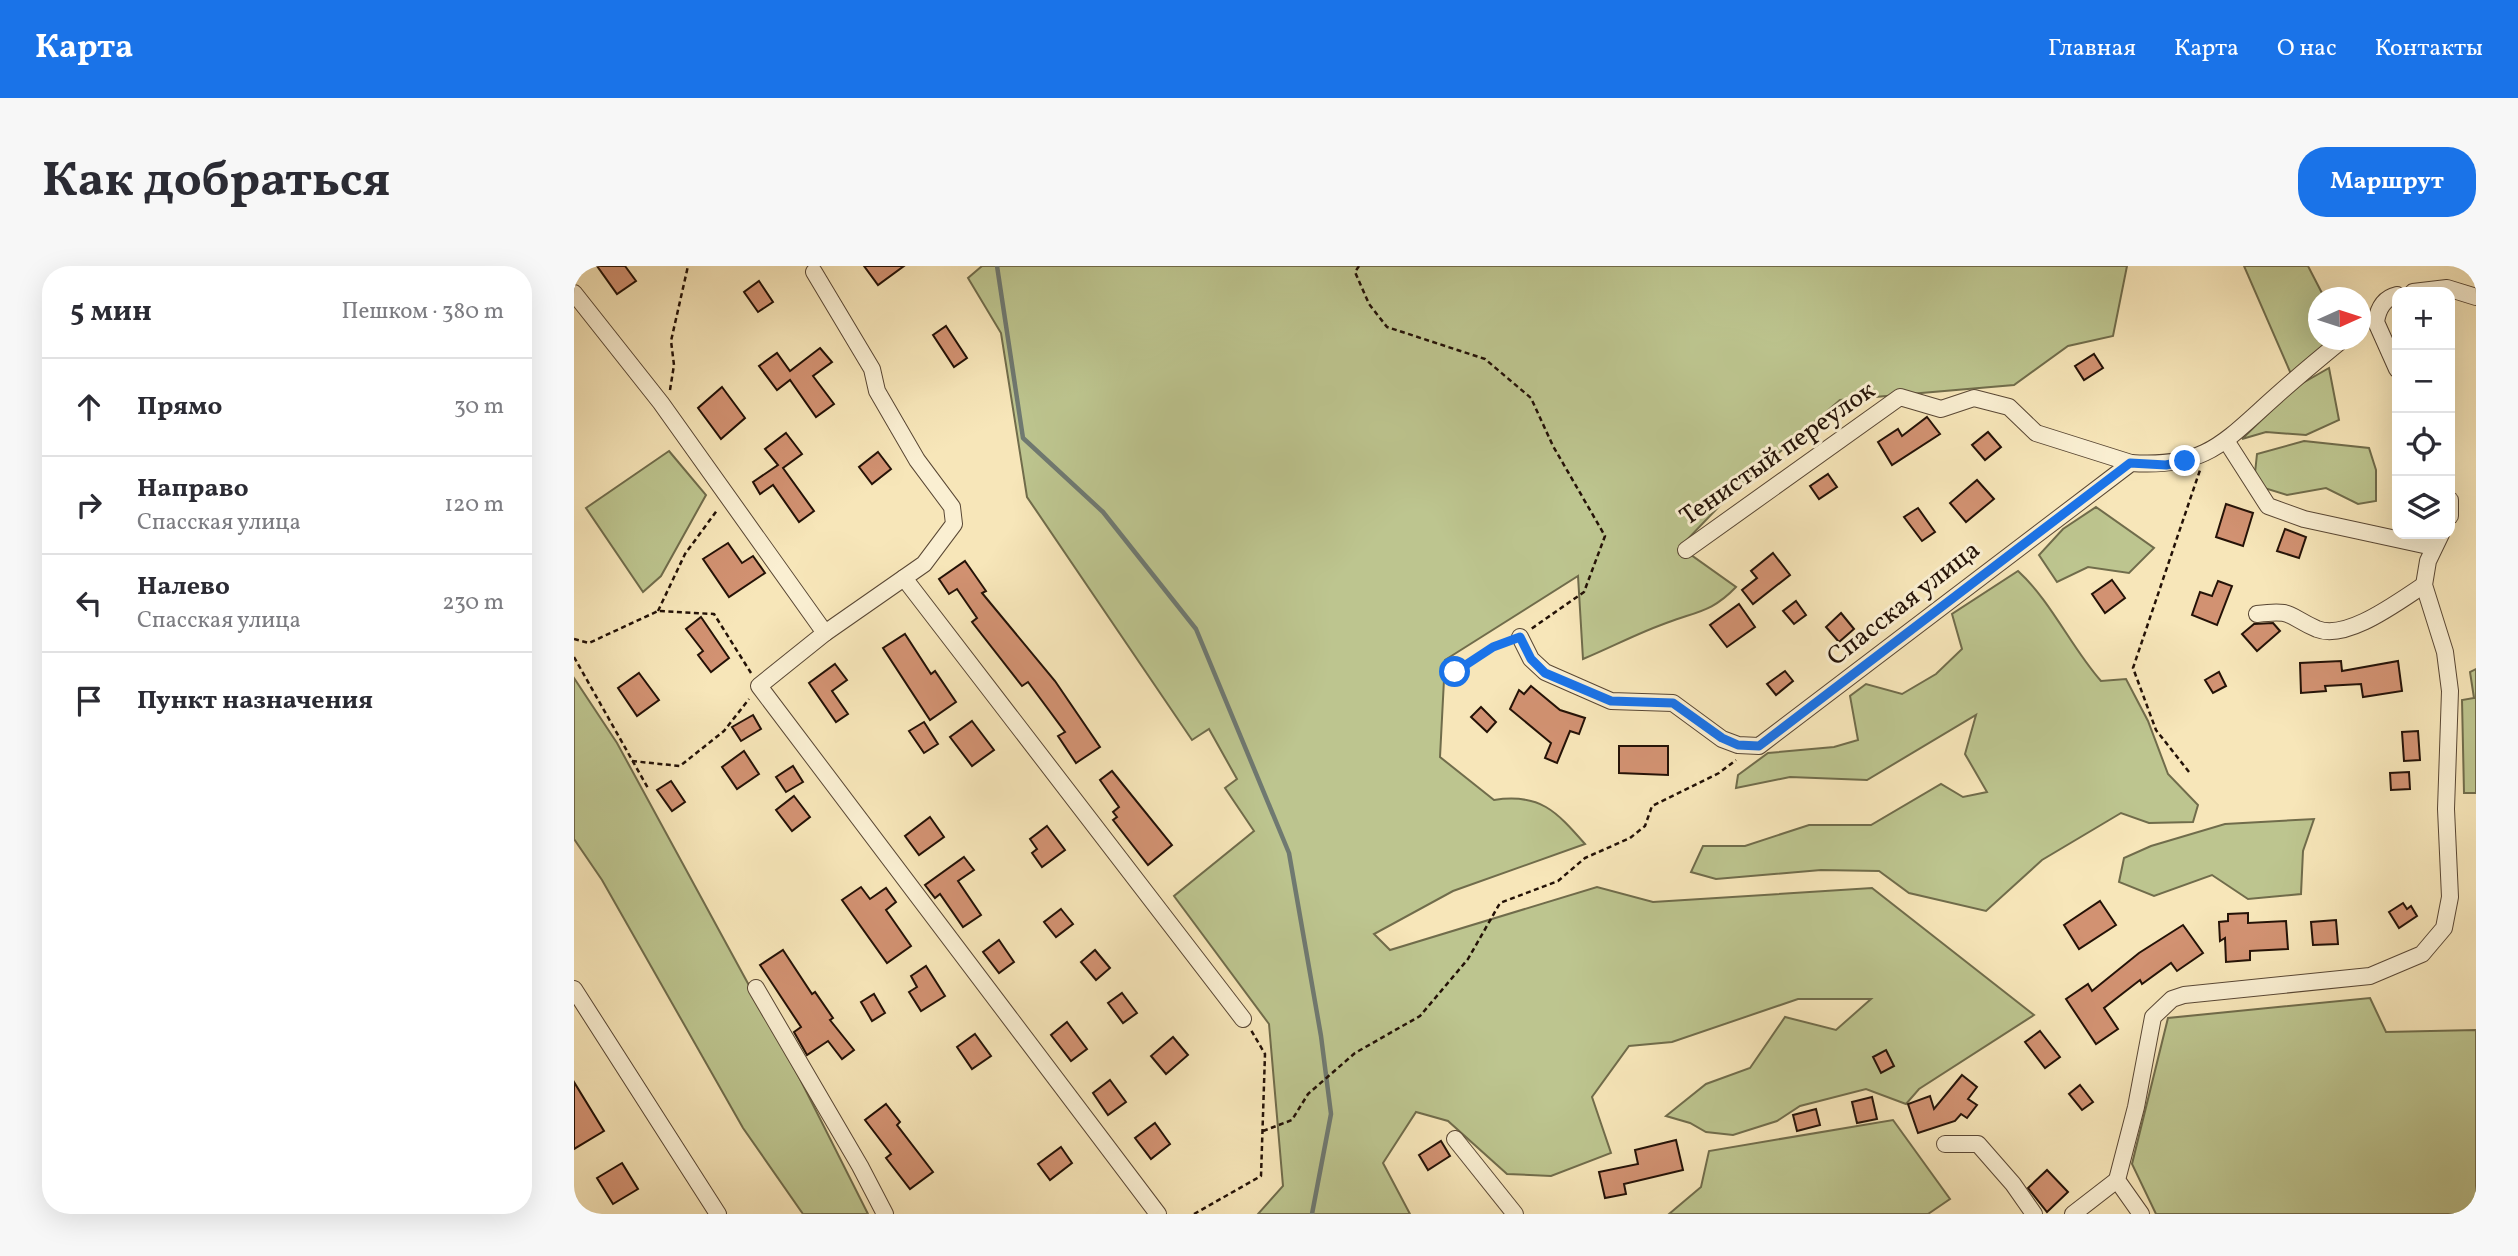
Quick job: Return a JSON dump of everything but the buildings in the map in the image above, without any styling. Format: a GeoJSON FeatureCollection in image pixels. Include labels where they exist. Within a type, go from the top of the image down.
{"type":"FeatureCollection","features":[{"type":"Feature","properties":{"kind":"street"},"geometry":{"type":"LineString","coordinates":[[814,272],[872,369],[877,391],[917,460],[952,507],[954,519],[951,531],[924,564],[825,633],[758,686],[1157,1214]]}},
{"type":"Feature","properties":{"kind":"street"},"geometry":{"type":"LineString","coordinates":[[2455,290],[2476,297]]}},
{"type":"Feature","properties":{"kind":"street"},"geometry":{"type":"LineString","coordinates":[[574,293],[661,403],[726,498],[825,633]]}},
{"type":"Feature","properties":{"kind":"street"},"geometry":{"type":"LineString","coordinates":[[2371,319],[2392,296]]}},
{"type":"Feature","properties":{"kind":"street"},"geometry":{"type":"LineString","coordinates":[[2371,328],[2392,361]]}},
{"type":"Feature","properties":{"kind":"street"},"geometry":{"type":"LineString","coordinates":[[2130,463],[2166,465],[2204,453],[2227,442],[2331,350]]}},
{"type":"Feature","properties":{"kind":"street","name":"Тенистый переулок"},"geometry":{"type":"LineString","coordinates":[[1686,550],[1900,397],[1941,409],[1975,398],[2009,407],[2036,433],[2130,463]]}},
{"type":"Feature","properties":{"kind":"street"},"geometry":{"type":"LineString","coordinates":[[2073,1214],[2118,1180],[2136,1107],[2148,1032],[2153,1017],[2172,999],[2184,995],[2370,976],[2422,954],[2444,928],[2450,897],[2446,809],[2450,691],[2445,652],[2424,584],[2437,540],[2304,519],[2268,506],[2227,442]]}},
{"type":"Feature","properties":{"kind":"street","name":"Спасская улица"},"geometry":{"type":"LineString","coordinates":[[1752,747],[1766,743],[1941,605],[2130,463]]}},
{"type":"Feature","properties":{"kind":"street"},"geometry":{"type":"LineString","coordinates":[[904,578],[1243,1018]]}},
{"type":"Feature","properties":{"kind":"street"},"geometry":{"type":"LineString","coordinates":[[2257,614],[2284,611],[2316,628],[2339,630],[2378,615],[2424,584]]}},
{"type":"Feature","properties":{"kind":"street"},"geometry":{"type":"LineString","coordinates":[[1520,637],[1531,659],[1545,673],[1611,701],[1673,703],[1722,738],[1752,747]]}},
{"type":"Feature","properties":{"kind":"street"},"geometry":{"type":"LineString","coordinates":[[756,988],[885,1214]]}},
{"type":"Feature","properties":{"kind":"street"},"geometry":{"type":"LineString","coordinates":[[574,989],[718,1214]]}},
{"type":"Feature","properties":{"kind":"street"},"geometry":{"type":"LineString","coordinates":[[1455,1139],[1515,1214]]}},
{"type":"Feature","properties":{"kind":"street"},"geometry":{"type":"LineString","coordinates":[[1945,1144],[1978,1144],[2013,1184],[2034,1214]]}},
{"type":"Feature","properties":{"kind":"street"},"geometry":{"type":"LineString","coordinates":[[2118,1180],[2141,1214]]}},
{"type":"Feature","properties":{"kind":"path"},"geometry":{"type":"LineString","coordinates":[[661,403],[670,391],[673,379],[671,341],[688,266]]}},
{"type":"Feature","properties":{"kind":"path"},"geometry":{"type":"LineString","coordinates":[[1359,266],[1355,272],[1369,304],[1387,327],[1485,359],[1531,398],[1553,446],[1605,536],[1584,592],[1520,637],[1493,647],[1455,672]]}},
{"type":"Feature","properties":{"kind":"path"},"geometry":{"type":"LineString","coordinates":[[2189,772],[2156,730],[2133,668],[2197,485],[2204,453]]}},
{"type":"Feature","properties":{"kind":"path"},"geometry":{"type":"LineString","coordinates":[[659,611],[685,554],[726,498]]}},
{"type":"Feature","properties":{"kind":"path"},"geometry":{"type":"LineString","coordinates":[[574,639],[589,643],[659,611],[714,614],[758,686],[724,731],[680,766],[632,761]]}},
{"type":"Feature","properties":{"kind":"path"},"geometry":{"type":"LineString","coordinates":[[574,657],[649,790]]}},
{"type":"Feature","properties":{"kind":"path"},"geometry":{"type":"LineString","coordinates":[[1263,1130],[1292,1120],[1308,1094],[1355,1053],[1420,1017],[1468,960],[1500,903],[1558,881],[1585,858],[1630,838],[1644,826],[1652,806],[1719,773],[1752,747]]}},
{"type":"Feature","properties":{"kind":"path"},"geometry":{"type":"LineString","coordinates":[[1194,1214],[1261,1176],[1265,1055],[1243,1018]]}},
{"type":"Feature","properties":{"kind":"green space"},"geometry":{"type":"Polygon","coordinates":[[[982,266],[2127,266],[2113,336],[2068,346],[2014,385],[1840,400],[1731,494],[1680,547],[1736,587],[1713,606],[1647,630],[1583,659],[1578,576],[1445,660],[1440,757],[1494,800],[1524,799],[1546,807],[1565,822],[1585,844],[1453,891],[1374,934],[1390,950],[1597,887],[1653,902],[1872,888],[2034,1015],[1919,1089],[1906,1104],[1866,1089],[1800,1106],[1777,1121],[1733,1135],[1706,1132],[1690,1123],[1666,1116],[1706,1084],[1750,1068],[1785,1017],[1836,1030],[1871,999],[1798,999],[1672,1042],[1629,1046],[1592,1097],[1611,1153],[1551,1176],[1507,1174],[1448,1121],[1416,1112],[1383,1163],[1410,1214],[1258,1214],[1283,1186],[1269,1024],[1174,896],[1254,831],[1225,788],[1237,779],[1209,729],[1192,740],[1027,497],[1001,333],[968,278],[982,266]]]}},
{"type":"Feature","properties":{"kind":"green space"},"geometry":{"type":"Polygon","coordinates":[[[2244,266],[2308,266],[2319,287],[2308,287],[2308,350],[2319,350],[2291,374],[2244,266]]]}},
{"type":"Feature","properties":{"kind":"green space"},"geometry":{"type":"Polygon","coordinates":[[[2329,368],[2339,420],[2306,435],[2266,432],[2242,439],[2294,388],[2329,368]]]}},
{"type":"Feature","properties":{"kind":"green space"},"geometry":{"type":"Polygon","coordinates":[[[2304,441],[2369,448],[2376,470],[2376,501],[2358,504],[2326,488],[2287,495],[2261,487],[2255,473],[2257,454],[2304,441]]]}},
{"type":"Feature","properties":{"kind":"green space"},"geometry":{"type":"Polygon","coordinates":[[[669,451],[706,495],[661,576],[643,592],[586,508],[669,451]]]}},
{"type":"Feature","properties":{"kind":"green space"},"geometry":{"type":"Polygon","coordinates":[[[2096,507],[2154,548],[2129,573],[2088,567],[2057,582],[2039,555],[2063,529],[2096,507]]]}},
{"type":"Feature","properties":{"kind":"green space"},"geometry":{"type":"Polygon","coordinates":[[[2018,571],[2041,596],[2101,681],[2126,679],[2148,721],[2168,774],[2198,805],[2193,822],[2149,823],[2121,813],[2042,860],[1986,911],[1909,893],[1879,871],[1821,870],[1716,879],[1691,872],[1703,846],[1745,846],[1809,825],[1871,825],[1941,784],[1963,797],[1987,792],[1965,754],[1976,715],[1867,780],[1790,777],[1736,788],[1738,775],[1768,753],[1834,747],[1858,740],[1850,696],[1866,684],[1902,694],[1936,674],[1962,649],[1952,614],[2018,571]]]}},
{"type":"Feature","properties":{"kind":"green space"},"geometry":{"type":"Polygon","coordinates":[[[2476,669],[2476,793],[2464,793],[2462,700],[2474,698],[2470,672],[2476,669]]]}},
{"type":"Feature","properties":{"kind":"green space"},"geometry":{"type":"Polygon","coordinates":[[[574,678],[617,743],[800,1079],[868,1214],[803,1214],[743,1128],[602,880],[574,839],[574,678]]]}},
{"type":"Feature","properties":{"kind":"green space"},"geometry":{"type":"Polygon","coordinates":[[[2314,819],[2303,851],[2301,894],[2248,899],[2212,875],[2154,896],[2119,882],[2124,858],[2151,846],[2225,824],[2314,819]]]}},
{"type":"Feature","properties":{"kind":"green space"},"geometry":{"type":"Polygon","coordinates":[[[2370,998],[2386,1032],[2476,1030],[2476,1214],[2156,1214],[2132,1164],[2168,1018],[2370,998]]]}},
{"type":"Feature","properties":{"kind":"green space"},"geometry":{"type":"Polygon","coordinates":[[[1893,1120],[1950,1199],[1928,1214],[1669,1214],[1701,1187],[1709,1151],[1893,1120]]]}},
{"type":"Feature","properties":{"kind":"waterway"},"geometry":{"type":"LineString","coordinates":[[997,266],[1023,438],[1103,512],[1196,629],[1289,853],[1321,1036],[1331,1114],[1312,1214]]}},
{"type":"Feature","properties":{"kind":"route"},"geometry":{"type":"LineString","coordinates":[[1455,672],[1493,647],[1520,637],[1531,659],[1545,673],[1611,701],[1673,703],[1722,738],[1738,745],[1759,746],[2130,463],[2166,465],[2185,461]]}}]}
